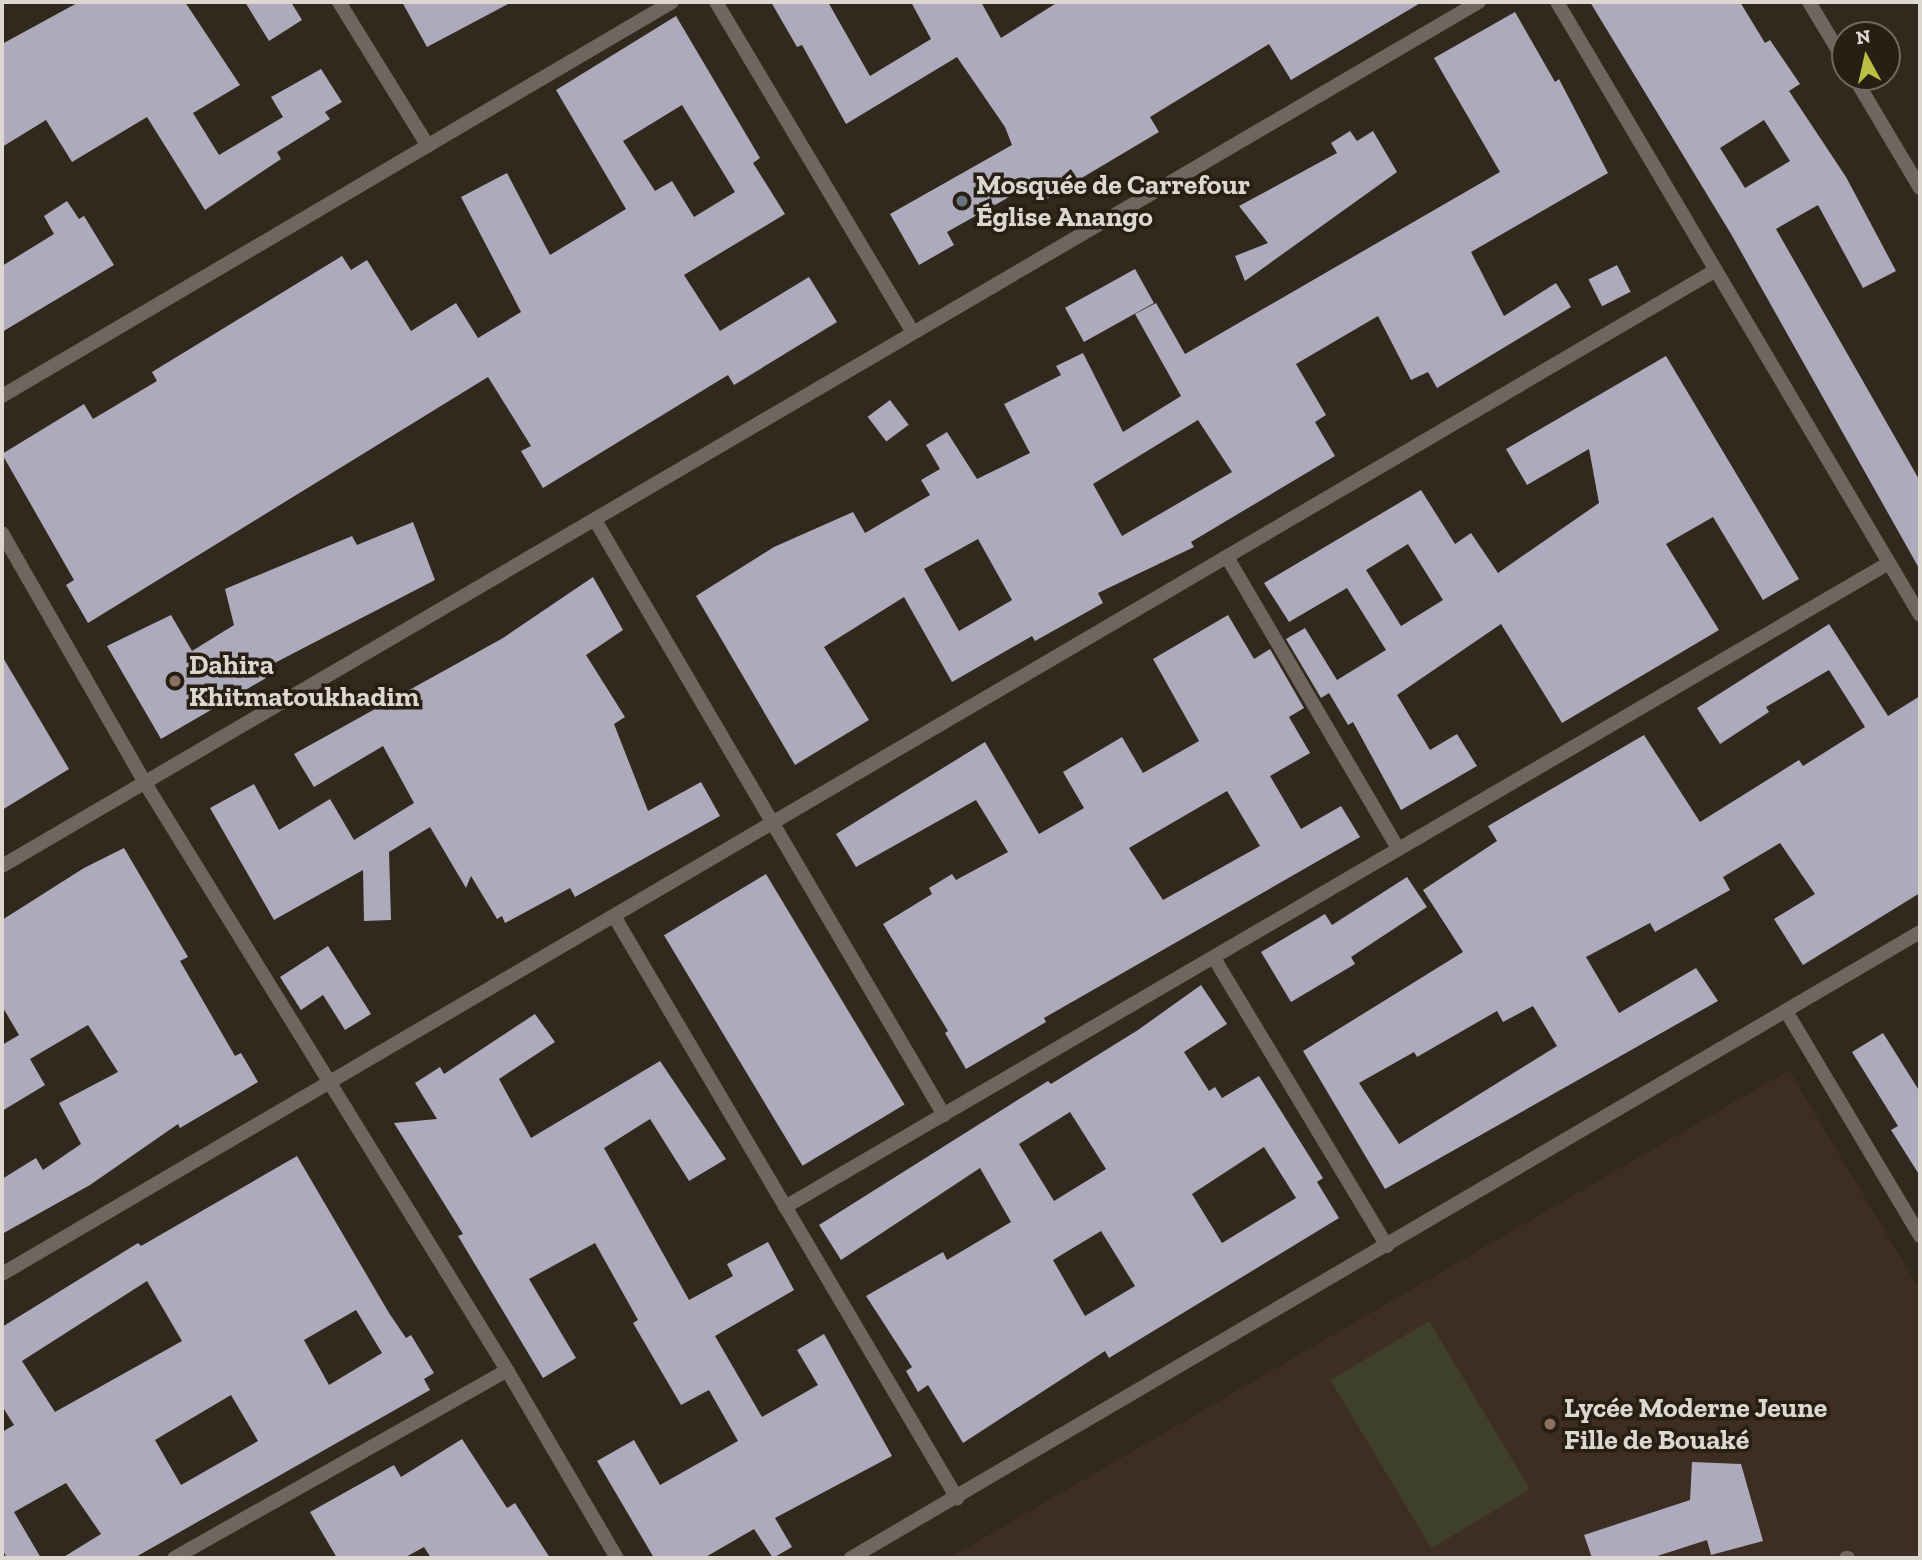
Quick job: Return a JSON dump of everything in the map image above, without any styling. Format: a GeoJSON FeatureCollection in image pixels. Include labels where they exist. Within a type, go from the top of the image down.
{"type":"FeatureCollection","features":[{"type":"Feature","properties":{"kind":"street"},"geometry":{"type":"LineString","coordinates":[[339,2],[428,146]]}},
{"type":"Feature","properties":{"kind":"street"},"geometry":{"type":"LineString","coordinates":[[2,396],[672,2]]}},
{"type":"Feature","properties":{"kind":"street"},"geometry":{"type":"LineString","coordinates":[[716,2],[913,332]]}},
{"type":"Feature","properties":{"kind":"street"},"geometry":{"type":"LineString","coordinates":[[2,866],[1479,2]]}},
{"type":"Feature","properties":{"kind":"street"},"geometry":{"type":"LineString","coordinates":[[1557,2],[1920,615]]}},
{"type":"Feature","properties":{"kind":"street"},"geometry":{"type":"LineString","coordinates":[[1809,2],[1831,39]]}},
{"type":"Feature","properties":{"kind":"street"},"geometry":{"type":"LineString","coordinates":[[1862,91],[1920,188]]}},
{"type":"Feature","properties":{"kind":"street"},"geometry":{"type":"LineString","coordinates":[[2,1274],[1716,271]]}},
{"type":"Feature","properties":{"kind":"street"},"geometry":{"type":"LineString","coordinates":[[595,520],[944,1115]]}},
{"type":"Feature","properties":{"kind":"street"},"geometry":{"type":"LineString","coordinates":[[2,533],[145,783],[508,1370],[617,1558]]}},
{"type":"Feature","properties":{"kind":"street"},"geometry":{"type":"LineString","coordinates":[[1227,557],[1398,848]]}},
{"type":"Feature","properties":{"kind":"street"},"geometry":{"type":"LineString","coordinates":[[785,1207],[1889,563]]}},
{"type":"Feature","properties":{"kind":"street"},"geometry":{"type":"LineString","coordinates":[[614,916],[957,1498]]}},
{"type":"Feature","properties":{"kind":"street"},"geometry":{"type":"LineString","coordinates":[[851,1558],[1920,932]]}},
{"type":"Feature","properties":{"kind":"street"},"geometry":{"type":"LineString","coordinates":[[1214,958],[1387,1246]]}},
{"type":"Feature","properties":{"kind":"street"},"geometry":{"type":"LineString","coordinates":[[1786,1011],[1920,1236]]}},
{"type":"Feature","properties":{"kind":"street"},"geometry":{"type":"LineString","coordinates":[[183,1556],[508,1370]]}},
{"type":"Feature","properties":{"kind":"shaded area","name":"Lycée Moderne Jeune Fille de Bouaké"},"geometry":{"type":"Polygon","coordinates":[[[1789,1070],[1920,1290],[1920,1558],[949,1558],[1789,1070]]]}},
{"type":"Feature","properties":{"kind":"green space"},"geometry":{"type":"Polygon","coordinates":[[[1429,1321],[1530,1489],[1431,1548],[1330,1380],[1429,1321]]]}},
{"type":"Feature","properties":{"kind":"building"},"geometry":{"type":"Polygon","coordinates":[[[79,2],[185,2],[240,85],[193,113],[219,155],[283,117],[271,97],[321,69],[342,102],[325,112],[330,119],[277,152],[281,159],[205,210],[147,117],[72,162],[46,120],[2,147],[2,44],[79,2]]]}},
{"type":"Feature","properties":{"kind":"building"},"geometry":{"type":"Polygon","coordinates":[[[245,2],[291,2],[302,20],[269,41],[245,2]]]}},
{"type":"Feature","properties":{"kind":"building"},"geometry":{"type":"Polygon","coordinates":[[[402,2],[512,2],[427,47],[402,2]]]}},
{"type":"Feature","properties":{"kind":"building"},"geometry":{"type":"Polygon","coordinates":[[[771,2],[828,2],[870,76],[931,39],[911,2],[981,2],[1001,38],[1058,2],[1422,2],[1291,80],[1269,44],[1150,117],[1159,132],[1043,201],[1032,184],[947,232],[954,245],[919,265],[890,214],[1012,145],[1005,127],[957,57],[846,124],[802,45],[797,47],[771,2]]]}},
{"type":"Feature","properties":{"kind":"building"},"geometry":{"type":"Polygon","coordinates":[[[1590,2],[1740,2],[1765,43],[1770,40],[1800,84],[1789,91],[1846,177],[1896,271],[1863,288],[1818,205],[1776,229],[1920,481],[1920,570],[1731,234],[1590,2]],[[1764,120],[1720,148],[1745,188],[1790,161],[1764,120]]]}},
{"type":"Feature","properties":{"kind":"building"},"geometry":{"type":"Polygon","coordinates":[[[1515,12],[1555,82],[1559,79],[1608,173],[1471,252],[1504,316],[1556,283],[1571,307],[1437,388],[1428,372],[1411,380],[1378,316],[1296,364],[1326,415],[1315,422],[1335,456],[1191,542],[1194,547],[1098,593],[1103,603],[1035,641],[1032,636],[952,682],[904,597],[824,647],[869,720],[795,765],[696,596],[774,547],[853,512],[865,533],[930,495],[921,480],[940,469],[926,445],[947,432],[977,479],[1030,453],[1004,404],[1061,375],[1056,366],[1083,353],[1123,432],[1181,396],[1135,314],[1156,303],[1185,354],[1500,172],[1434,58],[1515,12]],[[1198,420],[1093,484],[1122,536],[1232,472],[1198,420]],[[978,539],[924,569],[959,631],[1012,600],[978,539]]]}},
{"type":"Feature","properties":{"kind":"building"},"geometry":{"type":"Polygon","coordinates":[[[676,16],[760,158],[753,163],[785,214],[684,275],[720,331],[809,277],[837,322],[734,385],[728,375],[543,488],[521,451],[531,446],[488,377],[88,623],[66,585],[74,580],[2,454],[84,404],[93,419],[157,381],[152,372],[342,256],[351,270],[367,260],[411,331],[456,303],[478,338],[521,312],[461,197],[507,173],[550,255],[626,209],[556,90],[676,16]],[[682,105],[623,141],[655,191],[672,181],[694,217],[735,192],[682,105]]]}},
{"type":"Feature","properties":{"kind":"building"},"geometry":{"type":"Polygon","coordinates":[[[1350,131],[1357,141],[1373,131],[1397,172],[1245,281],[1235,256],[1268,243],[1239,206],[1337,153],[1331,143],[1350,131]]]}},
{"type":"Feature","properties":{"kind":"building"},"geometry":{"type":"Polygon","coordinates":[[[67,201],[79,219],[84,216],[114,265],[2,332],[2,266],[54,234],[44,216],[67,201]]]}},
{"type":"Feature","properties":{"kind":"building"},"geometry":{"type":"Polygon","coordinates":[[[1617,265],[1631,292],[1602,306],[1588,280],[1617,265]]]}},
{"type":"Feature","properties":{"kind":"building"},"geometry":{"type":"Polygon","coordinates":[[[1135,269],[1154,303],[1084,342],[1065,308],[1135,269]]]}},
{"type":"Feature","properties":{"kind":"building"},"geometry":{"type":"Polygon","coordinates":[[[1666,356],[1799,579],[1763,600],[1713,517],[1666,544],[1719,630],[1562,723],[1501,624],[1397,695],[1430,750],[1457,734],[1477,766],[1401,810],[1353,722],[1348,725],[1329,693],[1321,698],[1286,639],[1305,628],[1337,680],[1386,650],[1347,588],[1289,622],[1264,583],[1421,490],[1455,544],[1471,533],[1498,573],[1599,503],[1589,449],[1527,485],[1506,449],[1666,356]],[[1408,544],[1366,570],[1401,626],[1443,600],[1408,544]]]}},
{"type":"Feature","properties":{"kind":"building"},"geometry":{"type":"Polygon","coordinates":[[[890,400],[909,425],[886,442],[868,417],[890,400]]]}},
{"type":"Feature","properties":{"kind":"building"},"geometry":{"type":"Polygon","coordinates":[[[413,522],[435,580],[261,670],[266,678],[161,739],[107,646],[171,615],[192,651],[234,625],[225,589],[352,536],[357,545],[413,522]]]}},
{"type":"Feature","properties":{"kind":"building"},"geometry":{"type":"Polygon","coordinates":[[[593,577],[623,630],[586,655],[625,717],[614,724],[648,811],[701,782],[720,816],[575,897],[570,888],[505,923],[502,916],[497,919],[471,876],[466,888],[430,827],[389,852],[391,920],[364,921],[363,870],[274,920],[210,808],[254,784],[279,830],[330,799],[354,840],[414,803],[383,746],[314,787],[294,754],[503,638],[593,577]]]}},
{"type":"Feature","properties":{"kind":"building"},"geometry":{"type":"Polygon","coordinates":[[[1228,615],[1254,659],[1270,649],[1304,708],[1289,717],[1310,753],[1270,776],[1301,829],[1341,806],[1360,837],[1044,1018],[1046,1022],[966,1069],[945,1033],[948,1031],[883,924],[932,894],[929,888],[952,874],[956,880],[1008,852],[976,800],[856,867],[836,834],[985,742],[1039,834],[1084,808],[1063,772],[1122,737],[1143,773],[1199,741],[1153,659],[1228,615]],[[1227,791],[1129,848],[1163,900],[1260,846],[1227,791]]]}},
{"type":"Feature","properties":{"kind":"building"},"geometry":{"type":"Polygon","coordinates":[[[1829,624],[1888,716],[1920,696],[1920,893],[1803,965],[1774,919],[1815,894],[1780,843],[1723,877],[1730,890],[1655,932],[1650,923],[1586,957],[1619,1013],[1696,968],[1718,1001],[1385,1189],[1303,1051],[1463,952],[1423,890],[1497,841],[1488,826],[1644,735],[1700,822],[1799,760],[1803,766],[1865,727],[1829,670],[1766,707],[1769,712],[1720,744],[1697,708],[1829,624]],[[1533,1006],[1503,1022],[1497,1011],[1417,1057],[1414,1052],[1359,1083],[1399,1144],[1557,1046],[1533,1006]]]}},
{"type":"Feature","properties":{"kind":"building"},"geometry":{"type":"Polygon","coordinates":[[[2,656],[69,769],[2,810],[2,656]]]}},
{"type":"Feature","properties":{"kind":"building"},"geometry":{"type":"Polygon","coordinates":[[[124,848],[188,957],[180,961],[235,1056],[241,1053],[258,1082],[180,1128],[178,1124],[90,1185],[2,1234],[2,1179],[36,1158],[43,1170],[81,1144],[59,1103],[118,1072],[88,1025],[30,1059],[45,1085],[2,1111],[2,1045],[19,1035],[2,1006],[2,920],[84,868],[124,848]]]}},
{"type":"Feature","properties":{"kind":"building"},"geometry":{"type":"Polygon","coordinates":[[[766,874],[905,1105],[803,1166],[664,935],[766,874]]]}},
{"type":"Feature","properties":{"kind":"building"},"geometry":{"type":"Polygon","coordinates":[[[1407,877],[1427,907],[1351,957],[1355,964],[1291,1002],[1261,952],[1325,914],[1332,925],[1407,877]]]}},
{"type":"Feature","properties":{"kind":"building"},"geometry":{"type":"Polygon","coordinates":[[[328,946],[371,1014],[345,1030],[323,995],[301,1010],[280,977],[328,946]]]}},
{"type":"Feature","properties":{"kind":"building"},"geometry":{"type":"Polygon","coordinates":[[[1201,985],[1227,1024],[1184,1052],[1209,1091],[1215,1087],[1222,1098],[1259,1076],[1323,1178],[1317,1182],[1339,1218],[1109,1358],[1105,1351],[963,1443],[928,1385],[918,1392],[906,1371],[912,1367],[866,1296],[943,1252],[947,1260],[1011,1222],[980,1168],[841,1260],[819,1225],[1048,1081],[1051,1084],[1138,1030],[1201,985]],[[1070,1112],[1019,1144],[1054,1201],[1106,1169],[1070,1112]],[[1264,1147],[1192,1194],[1222,1243],[1296,1198],[1264,1147]],[[1101,1231],[1053,1260],[1085,1316],[1135,1286],[1101,1231]]]}},
{"type":"Feature","properties":{"kind":"building"},"geometry":{"type":"Polygon","coordinates":[[[535,1014],[555,1042],[499,1079],[531,1138],[660,1061],[726,1159],[689,1181],[650,1119],[604,1148],[689,1300],[733,1276],[727,1264],[768,1242],[794,1290],[715,1336],[762,1417],[818,1385],[797,1350],[824,1334],[892,1456],[775,1518],[792,1547],[773,1558],[754,1529],[704,1558],[654,1558],[597,1461],[634,1440],[660,1485],[738,1441],[709,1390],[681,1405],[633,1323],[638,1320],[595,1243],[529,1279],[576,1358],[543,1378],[458,1236],[463,1234],[394,1123],[437,1119],[415,1083],[440,1067],[444,1074],[535,1014]]]}},
{"type":"Feature","properties":{"kind":"building"},"geometry":{"type":"Polygon","coordinates":[[[1883,1033],[1920,1092],[1920,1176],[1891,1130],[1898,1126],[1852,1052],[1883,1033]]]}},
{"type":"Feature","properties":{"kind":"building"},"geometry":{"type":"Polygon","coordinates":[[[297,1156],[389,1313],[406,1338],[411,1335],[434,1373],[424,1379],[430,1390],[134,1558],[62,1558],[101,1534],[66,1483],[14,1512],[41,1558],[7,1558],[2,1549],[2,1432],[14,1425],[2,1406],[2,1327],[138,1243],[141,1246],[297,1156]],[[147,1281],[22,1361],[55,1412],[182,1341],[147,1281]],[[356,1310],[304,1340],[329,1385],[382,1353],[356,1310]],[[231,1395],[155,1440],[181,1485],[258,1441],[231,1395]]]}},
{"type":"Feature","properties":{"kind":"building"},"geometry":{"type":"Polygon","coordinates":[[[462,1439],[507,1508],[515,1503],[550,1558],[431,1558],[424,1547],[404,1558],[337,1558],[310,1512],[394,1465],[401,1477],[462,1439]]]}},
{"type":"Feature","properties":{"kind":"building"},"geometry":{"type":"Polygon","coordinates":[[[1692,1462],[1741,1464],[1763,1541],[1711,1555],[1707,1540],[1651,1558],[1592,1558],[1584,1535],[1690,1500],[1692,1462]]]}},
{"type":"Feature","properties":{"kind":"place","name":"Mosquée de Carrefour Église Anango"},"geometry":{"type":"Point","coordinates":[962,201]}},
{"type":"Feature","properties":{"kind":"place","name":"Dahira Khitmatoukhadim"},"geometry":{"type":"Point","coordinates":[175,681]}},
{"type":"Feature","properties":{"kind":"place","name":"Lycée Moderne Jeune Fille de Bouaké"},"geometry":{"type":"Point","coordinates":[1550,1424]}}]}
